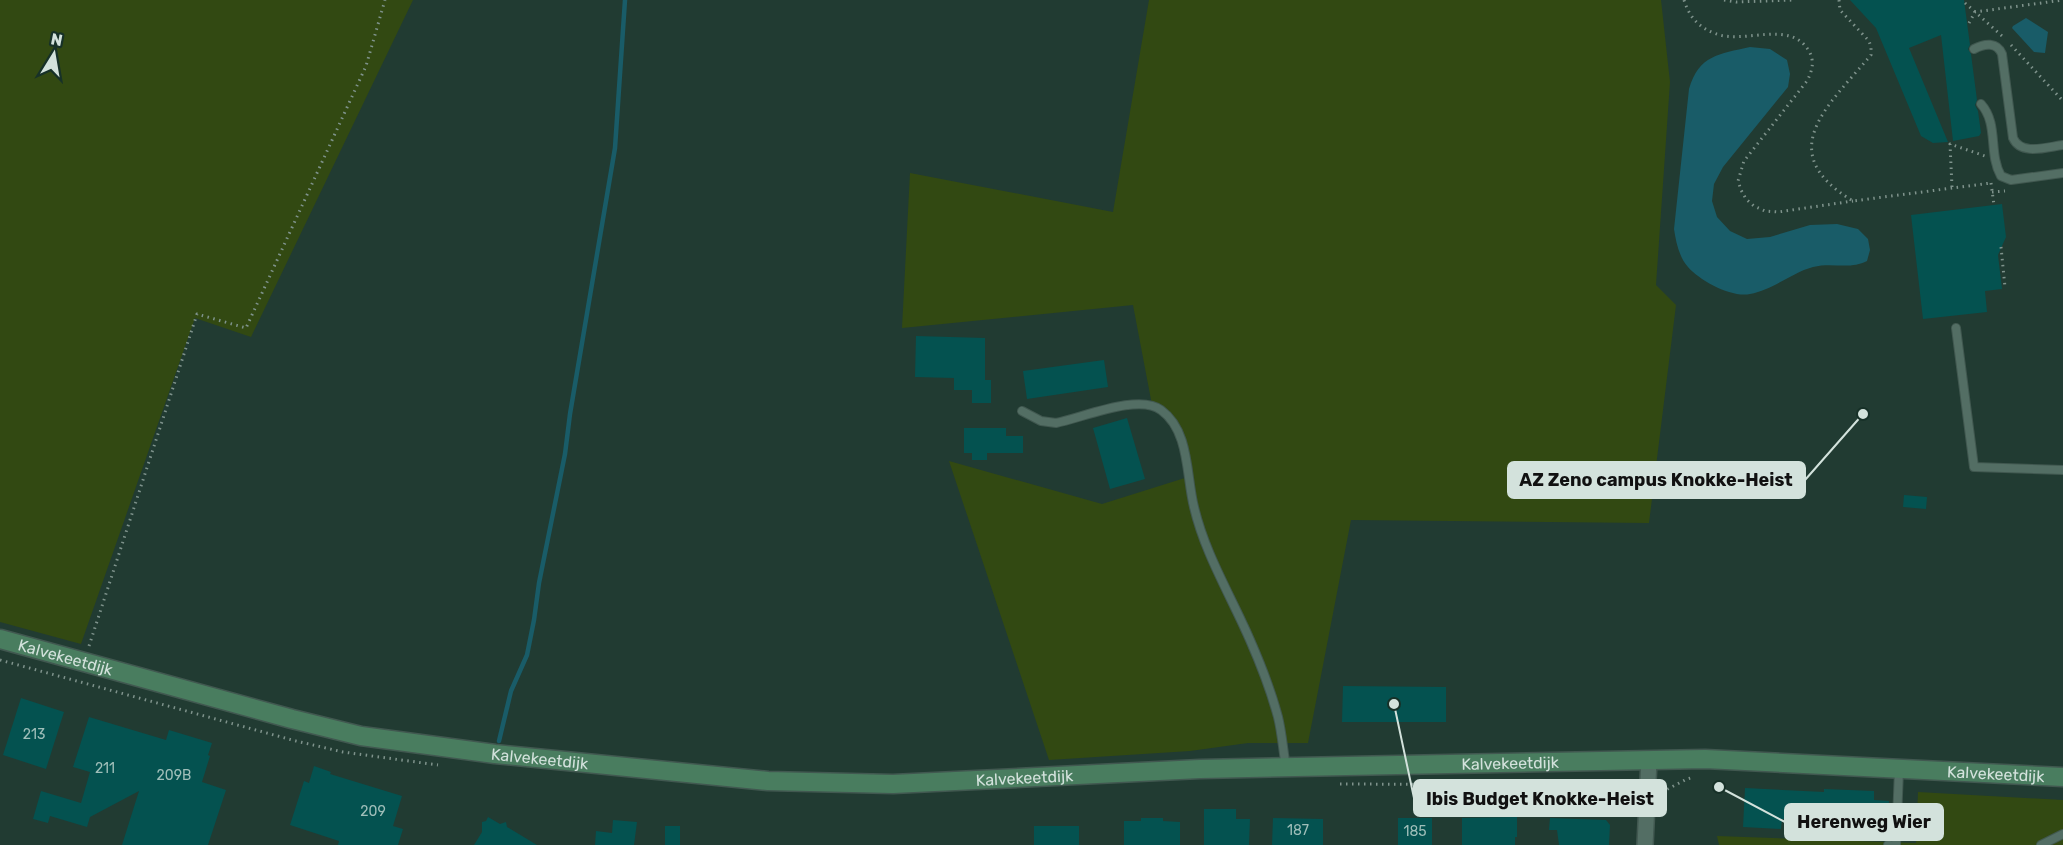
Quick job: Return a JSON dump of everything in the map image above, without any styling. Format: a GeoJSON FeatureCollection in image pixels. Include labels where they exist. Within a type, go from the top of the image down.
{"type":"FeatureCollection","features":[{"type":"Feature","properties":{"kind":"street","name":"Kalvekeetdijk"},"geometry":{"type":"LineString","coordinates":[[0,639],[361,736],[495,754],[732,778],[833,784],[893,784],[1200,768],[1706,759],[2063,777]]}},
{"type":"Feature","properties":{"kind":"street"},"geometry":{"type":"LineString","coordinates":[[1645,845],[1648,760]]}},
{"type":"Feature","properties":{"kind":"lane"},"geometry":{"type":"LineString","coordinates":[[1974,49],[1994,45],[2002,54],[2013,138],[2016,145],[2031,149],[2063,145]]}},
{"type":"Feature","properties":{"kind":"lane"},"geometry":{"type":"LineString","coordinates":[[1981,104],[1990,117],[1996,165],[2001,176],[2011,180],[2063,173]]}},
{"type":"Feature","properties":{"kind":"lane"},"geometry":{"type":"LineString","coordinates":[[1956,328],[1974,467],[2063,470]]}},
{"type":"Feature","properties":{"kind":"lane"},"geometry":{"type":"LineString","coordinates":[[1022,411],[1041,421],[1056,423],[1142,403],[1161,410],[1169,418],[1184,448],[1198,525],[1269,686],[1278,719],[1286,766]]}},
{"type":"Feature","properties":{"kind":"lane"},"geometry":{"type":"LineString","coordinates":[[1896,845],[1899,768]]}},
{"type":"Feature","properties":{"kind":"lane"},"geometry":{"type":"LineString","coordinates":[[2041,845],[2063,834]]}},
{"type":"Feature","properties":{"kind":"path"},"geometry":{"type":"LineString","coordinates":[[84,662],[197,314],[246,328],[366,66],[385,0]]}},
{"type":"Feature","properties":{"kind":"path"},"geometry":{"type":"LineString","coordinates":[[1684,0],[1693,19],[1701,27],[1715,34],[1738,36],[1785,34],[1796,37],[1810,53],[1813,63],[1807,81],[1744,161],[1738,181],[1746,199],[1754,206],[1765,211],[1778,212],[1991,183]]}},
{"type":"Feature","properties":{"kind":"path"},"geometry":{"type":"LineString","coordinates":[[1724,0],[1736,2],[1794,0]]}},
{"type":"Feature","properties":{"kind":"path"},"geometry":{"type":"LineString","coordinates":[[1839,0],[1840,10],[1869,41],[1871,54],[1817,122],[1812,134],[1811,147],[1814,159],[1826,181],[1836,191],[1853,201]]}},
{"type":"Feature","properties":{"kind":"path"},"geometry":{"type":"LineString","coordinates":[[1975,12],[2063,0]]}},
{"type":"Feature","properties":{"kind":"path"},"geometry":{"type":"LineString","coordinates":[[1965,3],[2002,36]]}},
{"type":"Feature","properties":{"kind":"path"},"geometry":{"type":"LineString","coordinates":[[1969,23],[1975,12]]}},
{"type":"Feature","properties":{"kind":"path"},"geometry":{"type":"LineString","coordinates":[[2010,44],[2063,101]]}},
{"type":"Feature","properties":{"kind":"path"},"geometry":{"type":"LineString","coordinates":[[1952,188],[1950,144],[1984,155],[1987,164]]}},
{"type":"Feature","properties":{"kind":"path"},"geometry":{"type":"LineString","coordinates":[[1989,173],[1994,205]]}},
{"type":"Feature","properties":{"kind":"path"},"geometry":{"type":"LineString","coordinates":[[2001,248],[2005,287]]}},
{"type":"Feature","properties":{"kind":"green space"},"geometry":{"type":"Polygon","coordinates":[[[0,0],[413,0],[251,337],[195,318],[81,644],[0,622],[0,0]]]}},
{"type":"Feature","properties":{"kind":"green space"},"geometry":{"type":"Polygon","coordinates":[[[1149,0],[1661,0],[1670,82],[1656,285],[1676,305],[1649,523],[1351,520],[1308,743],[1248,743],[1190,751],[1049,760],[949,461],[1102,504],[1188,477],[1184,448],[1169,418],[1152,405],[1133,305],[902,328],[910,173],[1113,212],[1149,0]]]}},
{"type":"Feature","properties":{"kind":"green space"},"geometry":{"type":"Polygon","coordinates":[[[1918,792],[2063,800],[2063,845],[1719,845],[1717,836],[1916,843],[1918,792]]]}},
{"type":"Feature","properties":{"kind":"water"},"geometry":{"type":"Polygon","coordinates":[[[2026,18],[2048,32],[2045,53],[2034,52],[2012,28],[2026,18]]]}},
{"type":"Feature","properties":{"kind":"water"},"geometry":{"type":"Polygon","coordinates":[[[1750,47],[1770,49],[1787,60],[1790,74],[1788,87],[1723,167],[1714,184],[1712,201],[1717,217],[1730,231],[1747,239],[1770,237],[1810,225],[1837,224],[1858,229],[1868,239],[1870,250],[1867,261],[1861,264],[1813,267],[1766,289],[1743,295],[1708,283],[1693,272],[1680,254],[1674,229],[1689,89],[1693,78],[1698,69],[1712,58],[1750,47]]]}},
{"type":"Feature","properties":{"kind":"building"},"geometry":{"type":"Polygon","coordinates":[[[1850,0],[1964,0],[1970,45],[1968,49],[1971,54],[1977,100],[1975,105],[1981,133],[1979,136],[1953,141],[1941,35],[1909,48],[1948,142],[1933,143],[1921,136],[1876,28],[1850,0]]]}},
{"type":"Feature","properties":{"kind":"building"},"geometry":{"type":"Polygon","coordinates":[[[2002,204],[2006,237],[1998,255],[2002,289],[1985,291],[1987,312],[1923,319],[1911,215],[2002,204]]]}},
{"type":"Feature","properties":{"kind":"building"},"geometry":{"type":"Polygon","coordinates":[[[916,336],[985,338],[985,380],[991,380],[991,403],[972,403],[972,390],[954,390],[954,378],[915,377],[916,336]]]}},
{"type":"Feature","properties":{"kind":"building"},"geometry":{"type":"Polygon","coordinates":[[[1104,360],[1108,387],[1027,399],[1023,371],[1104,360]]]}},
{"type":"Feature","properties":{"kind":"building"},"geometry":{"type":"Polygon","coordinates":[[[1127,418],[1145,479],[1110,489],[1093,428],[1127,418]]]}},
{"type":"Feature","properties":{"kind":"building"},"geometry":{"type":"Polygon","coordinates":[[[964,428],[1006,428],[1006,436],[1023,436],[1023,453],[987,453],[987,460],[972,460],[972,453],[964,453],[964,428]]]}},
{"type":"Feature","properties":{"kind":"building"},"geometry":{"type":"Polygon","coordinates":[[[1904,495],[1927,497],[1926,509],[1903,507],[1904,495]]]}},
{"type":"Feature","properties":{"kind":"building"},"geometry":{"type":"Polygon","coordinates":[[[1343,686],[1446,687],[1446,722],[1342,722],[1343,686]]]}},
{"type":"Feature","properties":{"kind":"building"},"geometry":{"type":"Polygon","coordinates":[[[21,698],[64,712],[46,769],[3,755],[21,698]]]}},
{"type":"Feature","properties":{"kind":"building"},"geometry":{"type":"Polygon","coordinates":[[[89,717],[166,740],[169,730],[212,743],[202,782],[226,790],[208,845],[122,845],[139,791],[90,817],[87,827],[50,816],[48,823],[33,819],[41,791],[81,803],[90,772],[73,767],[89,717]]]}},
{"type":"Feature","properties":{"kind":"building"},"geometry":{"type":"Polygon","coordinates":[[[314,766],[331,772],[330,774],[402,796],[393,826],[403,829],[398,845],[338,845],[339,841],[290,825],[304,781],[309,783],[314,766]]]}},
{"type":"Feature","properties":{"kind":"building"},"geometry":{"type":"Polygon","coordinates":[[[1745,788],[1824,792],[1824,789],[1874,791],[1874,800],[1889,801],[1887,834],[1808,831],[1808,820],[1782,819],[1781,829],[1743,827],[1745,788]]]}},
{"type":"Feature","properties":{"kind":"building"},"geometry":{"type":"Polygon","coordinates":[[[1204,809],[1236,809],[1236,819],[1250,819],[1249,845],[1204,845],[1204,809]]]}},
{"type":"Feature","properties":{"kind":"building"},"geometry":{"type":"Polygon","coordinates":[[[488,817],[500,824],[506,822],[507,827],[537,845],[474,845],[482,832],[482,822],[488,817]]]}},
{"type":"Feature","properties":{"kind":"building"},"geometry":{"type":"Polygon","coordinates":[[[1517,817],[1515,845],[1462,845],[1462,818],[1517,817]]]}},
{"type":"Feature","properties":{"kind":"building"},"geometry":{"type":"Polygon","coordinates":[[[1141,818],[1163,818],[1163,821],[1180,822],[1180,845],[1124,845],[1124,821],[1141,821],[1141,818]]]}},
{"type":"Feature","properties":{"kind":"building"},"geometry":{"type":"Polygon","coordinates":[[[1273,818],[1323,819],[1323,845],[1272,845],[1273,818]]]}},
{"type":"Feature","properties":{"kind":"building"},"geometry":{"type":"Polygon","coordinates":[[[1398,818],[1432,818],[1432,845],[1398,845],[1398,818]]]}},
{"type":"Feature","properties":{"kind":"building"},"geometry":{"type":"Polygon","coordinates":[[[1550,818],[1606,820],[1610,825],[1609,845],[1559,845],[1557,830],[1549,830],[1550,818]]]}},
{"type":"Feature","properties":{"kind":"building"},"geometry":{"type":"Polygon","coordinates":[[[613,820],[637,822],[634,845],[595,845],[596,831],[612,833],[613,820]]]}},
{"type":"Feature","properties":{"kind":"building"},"geometry":{"type":"Polygon","coordinates":[[[665,826],[680,826],[680,845],[665,845],[665,826]]]}},
{"type":"Feature","properties":{"kind":"building"},"geometry":{"type":"Polygon","coordinates":[[[1034,826],[1079,826],[1079,845],[1034,845],[1034,826]]]}},
{"type":"Feature","properties":{"kind":"waterway"},"geometry":{"type":"LineString","coordinates":[[499,741],[511,691],[527,655],[565,454],[615,148],[625,0]]}},
{"type":"Feature","properties":{"kind":"place","name":"AZ Zeno campus Knokke-Heist"},"geometry":{"type":"Point","coordinates":[1863,414]}},
{"type":"Feature","properties":{"kind":"place","name":"Ibis Budget Knokke-Heist"},"geometry":{"type":"Point","coordinates":[1394,704]}},
{"type":"Feature","properties":{"kind":"place","name":"Herenweg Wier"},"geometry":{"type":"Point","coordinates":[1719,787]}}]}
